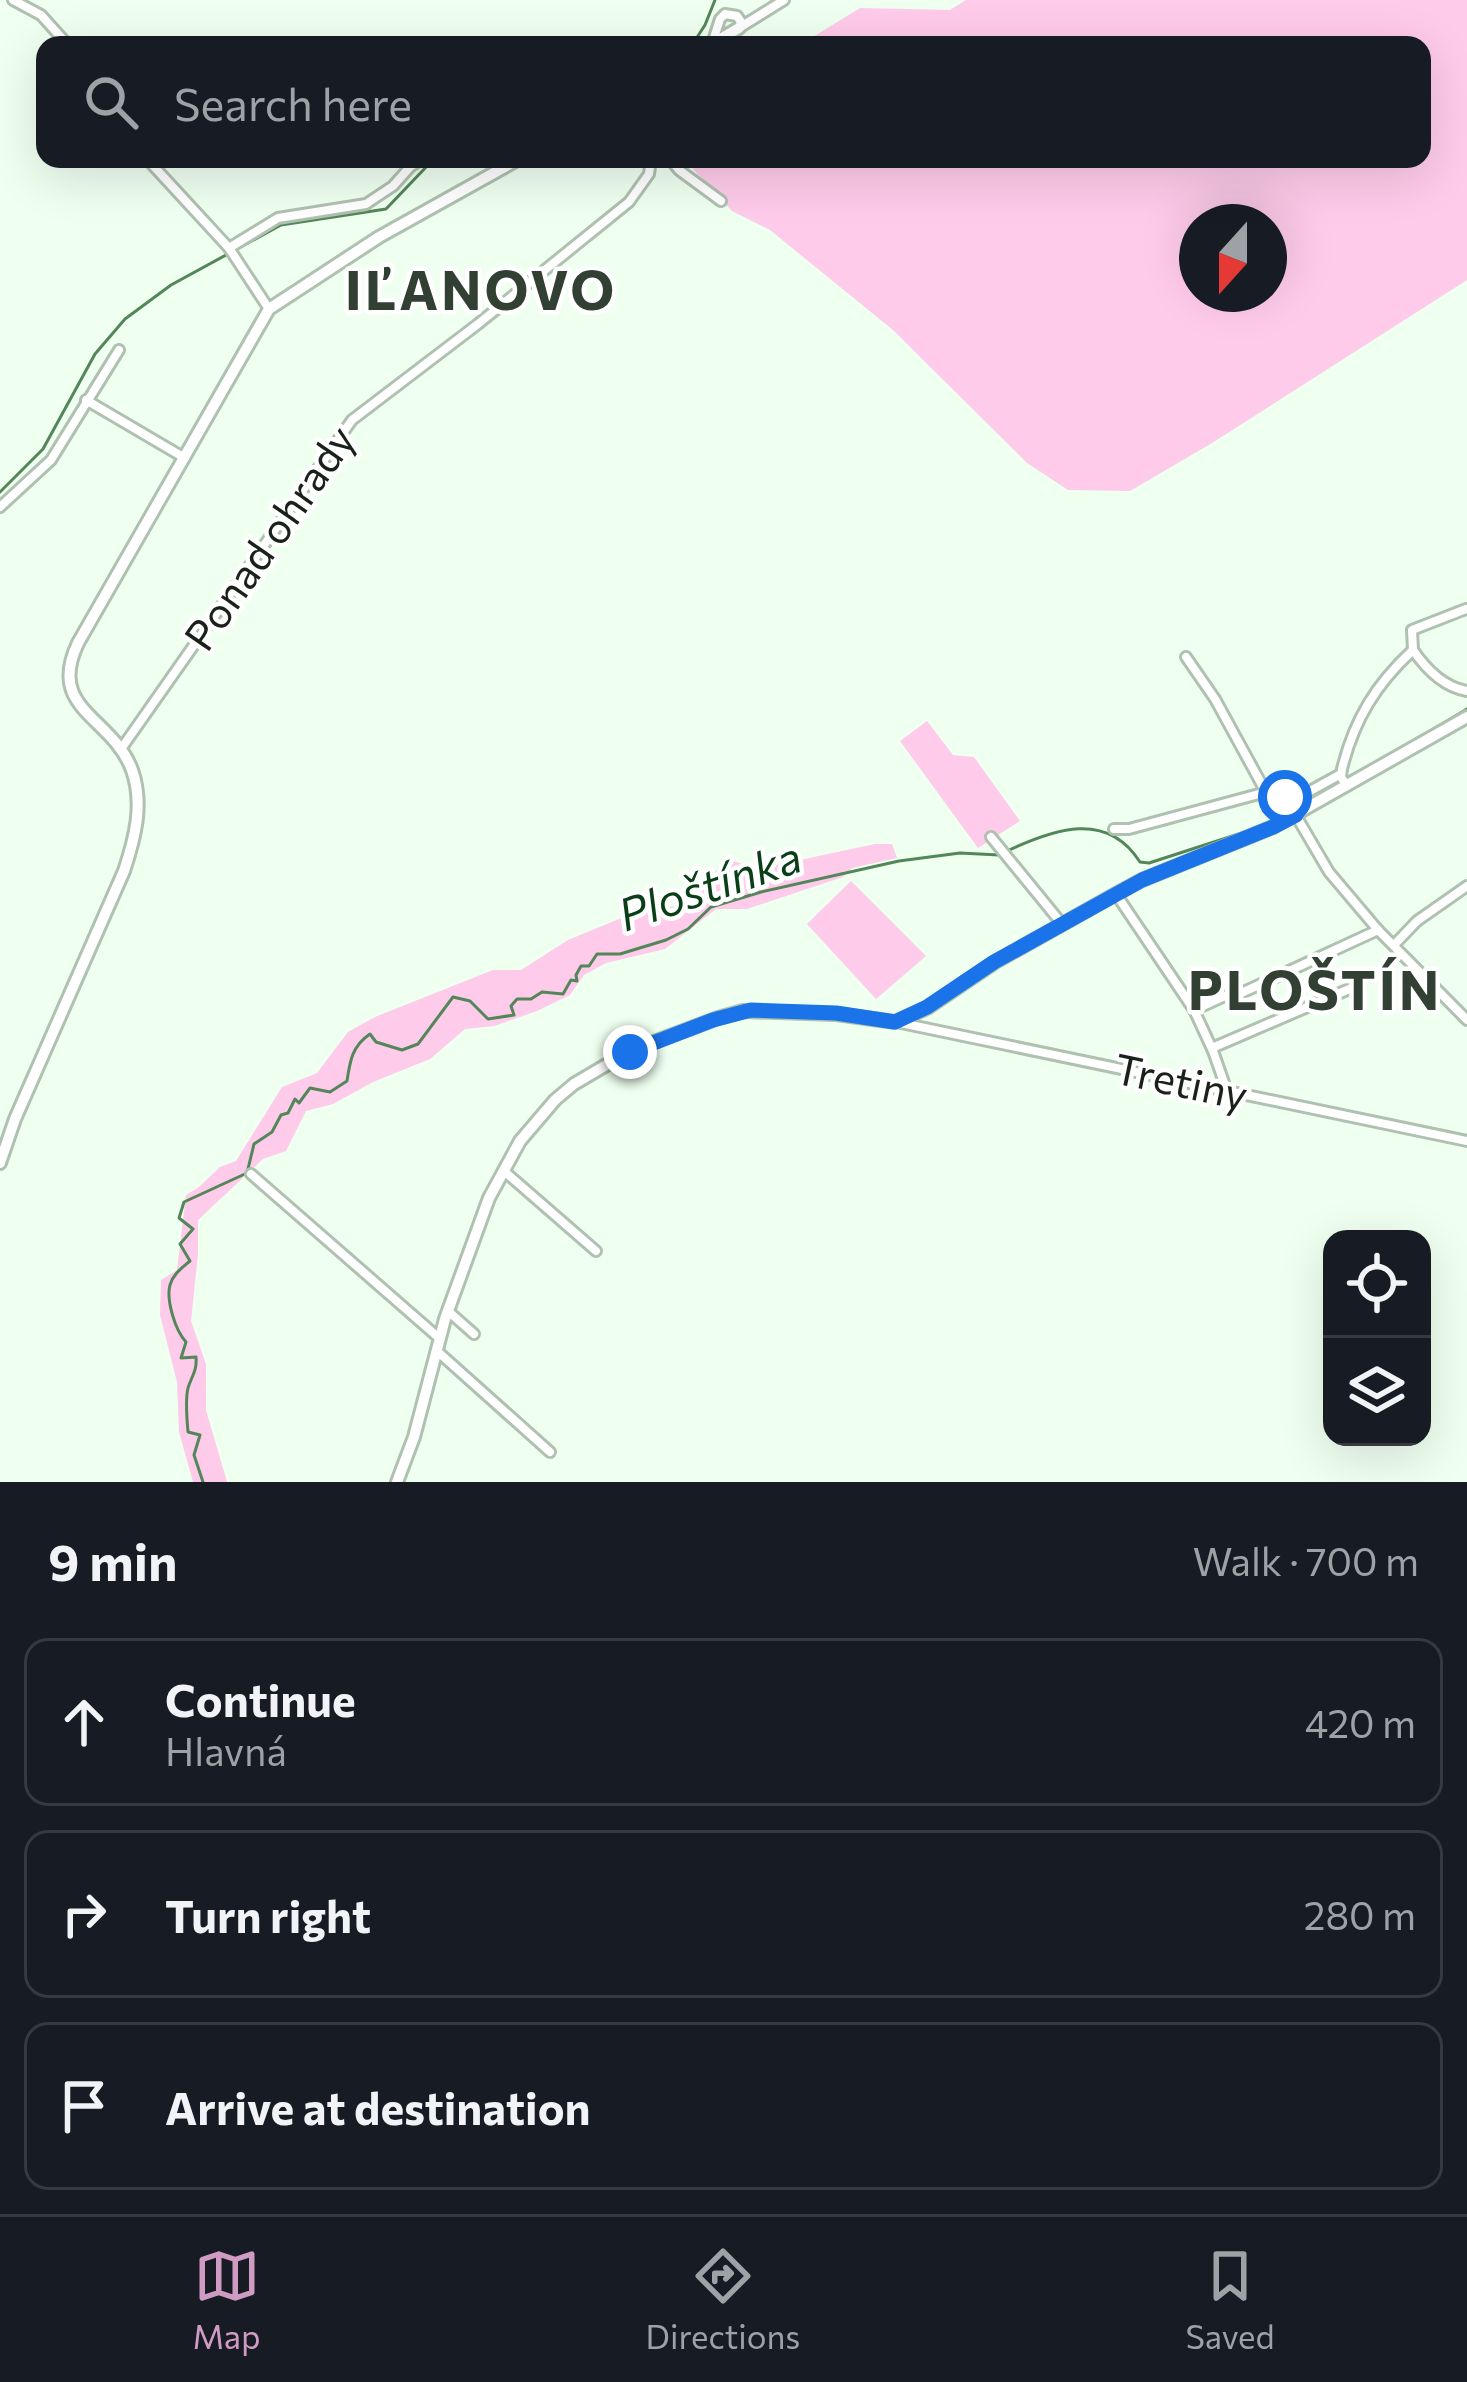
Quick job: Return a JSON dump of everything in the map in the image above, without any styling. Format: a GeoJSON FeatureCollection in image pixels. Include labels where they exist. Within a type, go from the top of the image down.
{"type":"FeatureCollection","features":[{"type":"Feature","properties":{"kind":"street"},"geometry":{"type":"LineString","coordinates":[[13,0],[40,15],[60,36]]}},
{"type":"Feature","properties":{"kind":"street"},"geometry":{"type":"LineString","coordinates":[[725,36],[784,0]]}},
{"type":"Feature","properties":{"kind":"street"},"geometry":{"type":"LineString","coordinates":[[714,36],[725,14],[737,16],[739,28]]}},
{"type":"Feature","properties":{"kind":"street"},"geometry":{"type":"LineString","coordinates":[[155,168],[232,252],[269,309]]}},
{"type":"Feature","properties":{"kind":"street"},"geometry":{"type":"LineString","coordinates":[[232,252],[278,218],[366,204],[409,168]]}},
{"type":"Feature","properties":{"kind":"street"},"geometry":{"type":"LineString","coordinates":[[0,1163],[124,871],[137,822],[137,796],[122,749],[70,690],[68,668],[78,643],[269,309],[495,168]]}},
{"type":"Feature","properties":{"kind":"street","name":"Ponad ohrady"},"geometry":{"type":"LineString","coordinates":[[122,749],[352,420],[629,202],[650,168]]}},
{"type":"Feature","properties":{"kind":"street"},"geometry":{"type":"LineString","coordinates":[[677,168],[722,201]]}},
{"type":"Feature","properties":{"kind":"street"},"geometry":{"type":"LineString","coordinates":[[0,507],[50,460],[119,350]]}},
{"type":"Feature","properties":{"kind":"street"},"geometry":{"type":"LineString","coordinates":[[86,400],[184,458]]}},
{"type":"Feature","properties":{"kind":"street"},"geometry":{"type":"LineString","coordinates":[[1466,609],[1417,626],[1411,636],[1413,650],[1430,671],[1450,687],[1467,691]]}},
{"type":"Feature","properties":{"kind":"street"},"geometry":{"type":"LineString","coordinates":[[1344,780],[1359,717],[1379,686],[1413,650]]}},
{"type":"Feature","properties":{"kind":"street"},"geometry":{"type":"LineString","coordinates":[[1186,657],[1264,788],[1281,793],[1296,808],[1330,872],[1378,930],[1467,1020]]}},
{"type":"Feature","properties":{"kind":"street"},"geometry":{"type":"LineString","coordinates":[[398,1482],[448,1311],[489,1198],[520,1141],[564,1093],[594,1071],[653,1042],[751,1010],[836,1013],[895,1022],[1142,880],[1273,827],[1344,780],[1467,717]]}},
{"type":"Feature","properties":{"kind":"street"},"geometry":{"type":"LineString","coordinates":[[1114,829],[1129,829],[1271,790]]}},
{"type":"Feature","properties":{"kind":"street"},"geometry":{"type":"LineString","coordinates":[[991,837],[1062,924]]}},
{"type":"Feature","properties":{"kind":"street"},"geometry":{"type":"LineString","coordinates":[[1394,945],[1417,921],[1467,886]]}},
{"type":"Feature","properties":{"kind":"street"},"geometry":{"type":"LineString","coordinates":[[1116,894],[1194,1010],[1228,1092]]}},
{"type":"Feature","properties":{"kind":"street"},"geometry":{"type":"LineString","coordinates":[[1194,1010],[1378,930]]}},
{"type":"Feature","properties":{"kind":"street"},"geometry":{"type":"LineString","coordinates":[[1212,1048],[1354,987]]}},
{"type":"Feature","properties":{"kind":"street","name":"Tretiny"},"geometry":{"type":"LineString","coordinates":[[895,1022],[1467,1142]]}},
{"type":"Feature","properties":{"kind":"street"},"geometry":{"type":"LineString","coordinates":[[503,1170],[596,1252]]}},
{"type":"Feature","properties":{"kind":"street"},"geometry":{"type":"LineString","coordinates":[[251,1174],[550,1452]]}},
{"type":"Feature","properties":{"kind":"street"},"geometry":{"type":"LineString","coordinates":[[448,1311],[474,1334]]}},
{"type":"Feature","properties":{"kind":"shaded area"},"geometry":{"type":"Polygon","coordinates":[[[966,0],[1467,0],[1467,280],[1130,491],[1068,490],[1027,463],[893,330],[770,230],[732,211],[692,168],[1431,168],[1431,36],[815,36],[860,8],[950,10],[966,0]]]}},
{"type":"Feature","properties":{"kind":"shaded area"},"geometry":{"type":"Polygon","coordinates":[[[927,721],[953,755],[974,757],[1020,821],[978,848],[900,741],[927,721]]]}},
{"type":"Feature","properties":{"kind":"shaded area"},"geometry":{"type":"Polygon","coordinates":[[[892,844],[897,858],[852,868],[843,877],[747,909],[716,909],[665,949],[606,963],[584,975],[570,995],[494,1026],[465,1029],[430,1059],[333,1104],[306,1111],[286,1151],[263,1159],[198,1220],[191,1321],[206,1364],[206,1410],[227,1482],[193,1482],[179,1432],[177,1382],[160,1315],[161,1280],[177,1270],[186,1195],[220,1167],[236,1161],[282,1087],[317,1073],[348,1032],[375,1017],[493,970],[521,970],[568,940],[624,917],[694,902],[725,858],[757,869],[892,844]]]}},
{"type":"Feature","properties":{"kind":"shaded area"},"geometry":{"type":"Polygon","coordinates":[[[851,881],[926,956],[876,999],[807,924],[851,881]]]}},
{"type":"Feature","properties":{"kind":"waterway"},"geometry":{"type":"LineString","coordinates":[[698,36],[715,0]]}},
{"type":"Feature","properties":{"kind":"waterway"},"geometry":{"type":"LineString","coordinates":[[0,492],[43,449],[95,354],[125,319],[171,285],[281,225],[386,209],[425,168]]}},
{"type":"Feature","properties":{"kind":"waterway","name":"Ploštínka"},"geometry":{"type":"LineString","coordinates":[[1422,736],[1467,709]]}},
{"type":"Feature","properties":{"kind":"waterway","name":"Ploštínka"},"geometry":{"type":"LineString","coordinates":[[1296,805],[1393,753]]}},
{"type":"Feature","properties":{"kind":"waterway","name":"Ploštínka"},"geometry":{"type":"LineString","coordinates":[[1260,827],[1289,811]]}},
{"type":"Feature","properties":{"kind":"waterway","name":"Ploštínka"},"geometry":{"type":"LineString","coordinates":[[1007,851],[1061,831],[1096,830],[1112,835],[1140,862],[1149,863],[1251,830]]}},
{"type":"Feature","properties":{"kind":"waterway","name":"Ploštínka"},"geometry":{"type":"LineString","coordinates":[[203,1482],[194,1455],[200,1435],[188,1432],[187,1416],[196,1357],[181,1358],[186,1342],[169,1299],[173,1278],[190,1261],[180,1244],[193,1229],[179,1218],[184,1202],[247,1173],[254,1144],[272,1132],[281,1115],[310,1088],[330,1092],[347,1081],[353,1054],[370,1034],[376,1042],[402,1050],[418,1044],[453,997],[470,1001],[488,1019],[514,1015],[511,1006],[517,999],[531,999],[542,992],[563,994],[571,980],[577,981],[581,966],[589,966],[597,954],[620,954],[666,940],[688,929],[711,907],[761,892],[899,861],[960,853],[999,855]]}},
{"type":"Feature","properties":{"kind":"district","name":"IĽANOVO"},"geometry":{"type":"Point","coordinates":[481,291]}},
{"type":"Feature","properties":{"kind":"district","name":"PLOŠTÍN"},"geometry":{"type":"Point","coordinates":[1315,991]}},
{"type":"Feature","properties":{"kind":"route"},"geometry":{"type":"LineString","coordinates":[[630,1052],[751,1010],[836,1013],[895,1022],[1142,880],[1296,815],[1285,797]]}}]}
